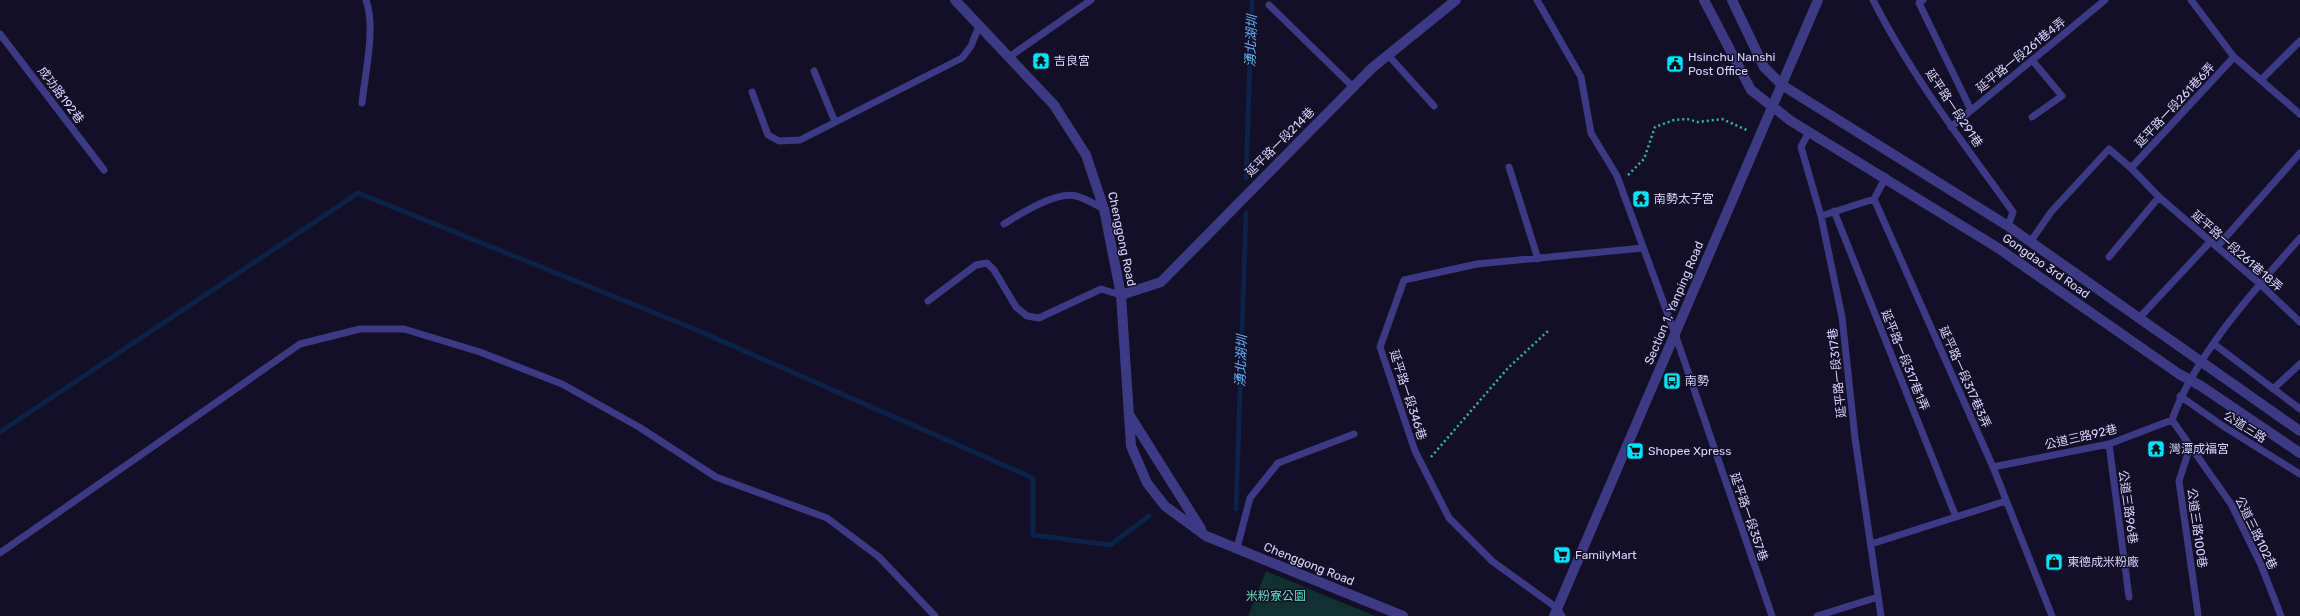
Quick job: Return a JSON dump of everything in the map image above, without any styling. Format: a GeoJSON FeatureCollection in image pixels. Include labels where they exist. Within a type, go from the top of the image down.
{"type":"FeatureCollection","features":[{"type":"Feature","properties":{"kind":"street","name":"Chenggong Road"},"geometry":{"type":"LineString","coordinates":[[955,0],[1054,105],[1086,155],[1104,209],[1121,295],[1130,446],[1147,483],[1165,506],[1206,536],[1403,616]]}},
{"type":"Feature","properties":{"kind":"street","name":"延平路一段214巷"},"geometry":{"type":"LineString","coordinates":[[1121,295],[1161,282],[1352,87],[1388,55],[1456,0]]}},
{"type":"Feature","properties":{"kind":"street","name":"Gongdao 3rd Road"},"geometry":{"type":"LineString","coordinates":[[1704,0],[1751,90],[1772,107],[1809,132],[1886,177],[1998,248],[2190,380],[2300,453]]}},
{"type":"Feature","properties":{"kind":"street","name":"Gongdao 3rd Road"},"geometry":{"type":"LineString","coordinates":[[1732,0],[1764,67],[1782,85],[2031,241],[2300,430]]}},
{"type":"Feature","properties":{"kind":"street","name":"Section 1, Yanping Road"},"geometry":{"type":"LineString","coordinates":[[1557,613],[1818,0]]}},
{"type":"Feature","properties":{"kind":"street","name":"Chenggong Road"},"geometry":{"type":"LineString","coordinates":[[1129,415],[1206,536]]}},
{"type":"Feature","properties":{"kind":"lane"},"geometry":{"type":"LineString","coordinates":[[362,103],[369,40],[369,10],[366,0]]}},
{"type":"Feature","properties":{"kind":"lane"},"geometry":{"type":"LineString","coordinates":[[1009,57],[1091,0]]}},
{"type":"Feature","properties":{"kind":"lane","name":"延平路一段357巷"},"geometry":{"type":"LineString","coordinates":[[1537,0],[1581,76],[1591,133],[1619,181],[1675,334],[1772,616]]}},
{"type":"Feature","properties":{"kind":"lane","name":"延平路一段291巷"},"geometry":{"type":"LineString","coordinates":[[1873,0],[1883,20],[1951,126],[2014,212],[2008,226]]}},
{"type":"Feature","properties":{"kind":"lane"},"geometry":{"type":"LineString","coordinates":[[1923,0],[1919,3],[1971,110]]}},
{"type":"Feature","properties":{"kind":"lane","name":"延平路一段261巷4弄"},"geometry":{"type":"LineString","coordinates":[[1951,126],[2105,0]]}},
{"type":"Feature","properties":{"kind":"lane"},"geometry":{"type":"LineString","coordinates":[[2191,0],[2234,57],[2300,114]]}},
{"type":"Feature","properties":{"kind":"lane"},"geometry":{"type":"LineString","coordinates":[[1269,5],[1352,87]]}},
{"type":"Feature","properties":{"kind":"lane"},"geometry":{"type":"LineString","coordinates":[[752,92],[768,135],[779,141],[800,140],[962,58],[971,46],[979,26]]}},
{"type":"Feature","properties":{"kind":"lane","name":"成功路192巷"},"geometry":{"type":"LineString","coordinates":[[0,34],[104,170]]}},
{"type":"Feature","properties":{"kind":"lane"},"geometry":{"type":"LineString","coordinates":[[2261,80],[2300,41]]}},
{"type":"Feature","properties":{"kind":"lane"},"geometry":{"type":"LineString","coordinates":[[1388,55],[1434,106]]}},
{"type":"Feature","properties":{"kind":"lane","name":"延平路一段261巷6弄"},"geometry":{"type":"LineString","coordinates":[[2132,168],[2234,57]]}},
{"type":"Feature","properties":{"kind":"lane"},"geometry":{"type":"LineString","coordinates":[[2032,60],[2062,96],[2032,117]]}},
{"type":"Feature","properties":{"kind":"lane"},"geometry":{"type":"LineString","coordinates":[[814,71],[835,122]]}},
{"type":"Feature","properties":{"kind":"lane","name":"延平路一段317巷"},"geometry":{"type":"LineString","coordinates":[[1809,132],[1802,147],[1821,216],[1842,317],[1855,438],[1881,616]]}},
{"type":"Feature","properties":{"kind":"lane"},"geometry":{"type":"LineString","coordinates":[[2031,241],[2051,212],[2109,149],[2132,168],[2159,197],[2109,257]]}},
{"type":"Feature","properties":{"kind":"lane"},"geometry":{"type":"LineString","coordinates":[[2217,247],[2300,153]]}},
{"type":"Feature","properties":{"kind":"lane"},"geometry":{"type":"LineString","coordinates":[[1509,167],[1538,259]]}},
{"type":"Feature","properties":{"kind":"lane"},"geometry":{"type":"LineString","coordinates":[[1821,216],[1874,199],[1886,177]]}},
{"type":"Feature","properties":{"kind":"lane"},"geometry":{"type":"LineString","coordinates":[[1004,224],[1032,208],[1060,197],[1075,195],[1104,209]]}},
{"type":"Feature","properties":{"kind":"lane","name":"延平路一段261巷18弄"},"geometry":{"type":"LineString","coordinates":[[2159,197],[2260,284],[2300,322]]}},
{"type":"Feature","properties":{"kind":"lane","name":"延平路一段317巷3弄"},"geometry":{"type":"LineString","coordinates":[[1874,199],[1993,467],[2052,616]]}},
{"type":"Feature","properties":{"kind":"lane","name":"延平路一段317巷1弄"},"geometry":{"type":"LineString","coordinates":[[1834,211],[1956,517]]}},
{"type":"Feature","properties":{"kind":"lane"},"geometry":{"type":"LineString","coordinates":[[2172,420],[2180,396],[2202,361],[2260,284],[2300,238]]}},
{"type":"Feature","properties":{"kind":"lane"},"geometry":{"type":"LineString","coordinates":[[2140,317],[2210,242]]}},
{"type":"Feature","properties":{"kind":"lane","name":"延平路一段346巷"},"geometry":{"type":"LineString","coordinates":[[1557,613],[1492,561],[1448,518],[1415,451],[1380,347],[1404,280],[1477,264],[1643,248]]}},
{"type":"Feature","properties":{"kind":"lane"},"geometry":{"type":"LineString","coordinates":[[928,301],[976,265],[987,263],[994,270],[1016,307],[1027,316],[1039,318],[1100,289],[1121,295]]}},
{"type":"Feature","properties":{"kind":"lane"},"geometry":{"type":"LineString","coordinates":[[0,553],[300,344],[360,329],[404,329],[480,352],[562,384],[639,427],[716,477],[827,518],[879,557],[935,616]]}},
{"type":"Feature","properties":{"kind":"lane"},"geometry":{"type":"LineString","coordinates":[[2214,344],[2300,409]]}},
{"type":"Feature","properties":{"kind":"lane"},"geometry":{"type":"LineString","coordinates":[[2273,389],[2300,364]]}},
{"type":"Feature","properties":{"kind":"lane","name":"公道三路"},"geometry":{"type":"LineString","coordinates":[[2180,396],[2223,426],[2300,474]]}},
{"type":"Feature","properties":{"kind":"lane","name":"公道三路92巷"},"geometry":{"type":"LineString","coordinates":[[1993,467],[2109,444],[2172,420]]}},
{"type":"Feature","properties":{"kind":"lane","name":"公道三路102巷"},"geometry":{"type":"LineString","coordinates":[[2172,420],[2231,504],[2261,566],[2281,616]]}},
{"type":"Feature","properties":{"kind":"lane"},"geometry":{"type":"LineString","coordinates":[[1237,548],[1250,498],[1278,463],[1354,434]]}},
{"type":"Feature","properties":{"kind":"lane","name":"公道三路96巷"},"geometry":{"type":"LineString","coordinates":[[2109,444],[2129,597]]}},
{"type":"Feature","properties":{"kind":"lane","name":"公道三路100巷"},"geometry":{"type":"LineString","coordinates":[[2190,447],[2179,481],[2198,614]]}},
{"type":"Feature","properties":{"kind":"lane"},"geometry":{"type":"LineString","coordinates":[[1871,544],[2006,501]]}},
{"type":"Feature","properties":{"kind":"lane"},"geometry":{"type":"LineString","coordinates":[[1817,616],[1878,597]]}},
{"type":"Feature","properties":{"kind":"path"},"geometry":{"type":"LineString","coordinates":[[1619,181],[1631,174],[1644,159],[1655,127],[1674,120],[1687,119],[1698,122],[1722,119],[1760,137]]}},
{"type":"Feature","properties":{"kind":"path"},"geometry":{"type":"LineString","coordinates":[[1422,466],[1508,368],[1548,331]]}},
{"type":"Feature","properties":{"kind":"green space","name":"米粉寮公園"},"geometry":{"type":"Polygon","coordinates":[[[1266,571],[1375,616],[1248,616],[1266,571]]]}},
{"type":"Feature","properties":{"kind":"waterway","name":"湧北湖圳"},"geometry":{"type":"LineString","coordinates":[[1246,178],[1252,0]]}},
{"type":"Feature","properties":{"kind":"waterway"},"geometry":{"type":"LineString","coordinates":[[0,432],[358,193],[692,328],[1033,478],[1033,535],[1110,545],[1149,516]]}},
{"type":"Feature","properties":{"kind":"waterway","name":"湧北湖圳"},"geometry":{"type":"LineString","coordinates":[[1236,509],[1246,213]]}},
{"type":"Feature","properties":{"kind":"place","name":"吉良宮"},"geometry":{"type":"Point","coordinates":[1041,61]}},
{"type":"Feature","properties":{"kind":"place","name":"Hsinchu Nanshi Post Office"},"geometry":{"type":"Point","coordinates":[1675,64]}},
{"type":"Feature","properties":{"kind":"place","name":"南勢太子宮"},"geometry":{"type":"Point","coordinates":[1641,199]}},
{"type":"Feature","properties":{"kind":"place","name":"南勢"},"geometry":{"type":"Point","coordinates":[1672,381]}},
{"type":"Feature","properties":{"kind":"place","name":"灣潭成福宮"},"geometry":{"type":"Point","coordinates":[2156,449]}},
{"type":"Feature","properties":{"kind":"place","name":"Shopee Xpress"},"geometry":{"type":"Point","coordinates":[1635,451]}},
{"type":"Feature","properties":{"kind":"place","name":"FamilyMart"},"geometry":{"type":"Point","coordinates":[1562,555]}},
{"type":"Feature","properties":{"kind":"place","name":"東德成米粉廠"},"geometry":{"type":"Point","coordinates":[2054,562]}}]}
